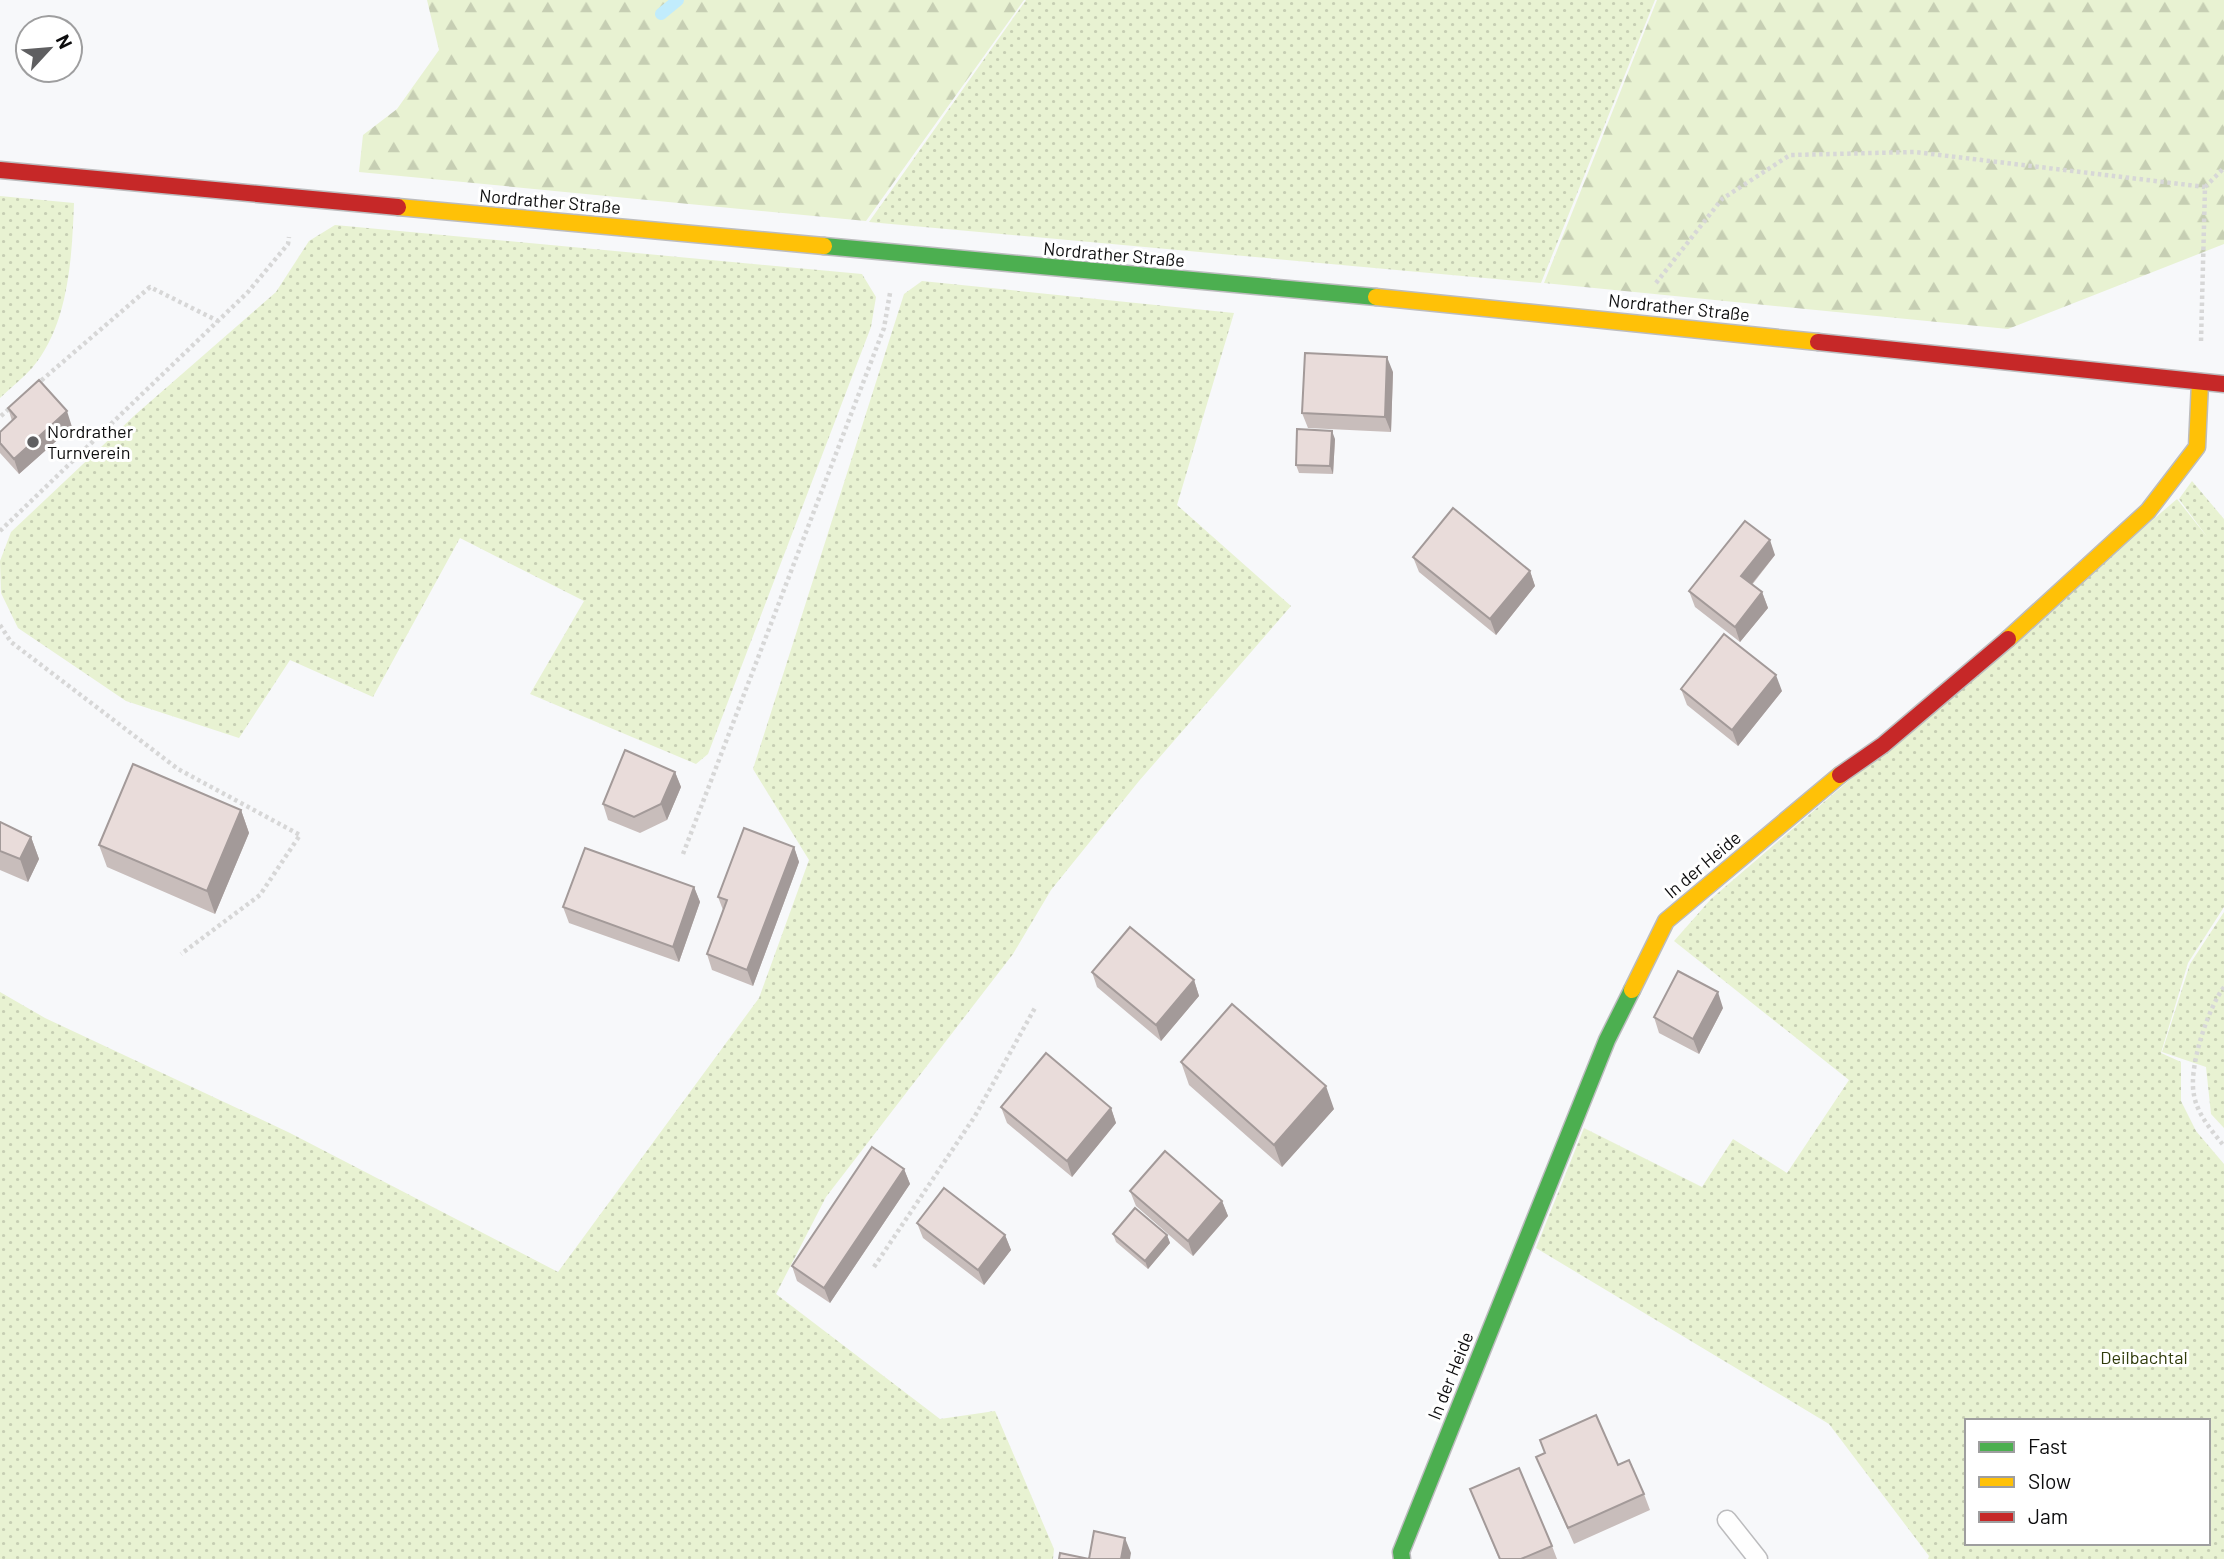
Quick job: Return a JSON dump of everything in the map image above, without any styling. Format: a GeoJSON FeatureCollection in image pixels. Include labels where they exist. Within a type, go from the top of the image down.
{"type":"FeatureCollection","features":[{"type":"Feature","properties":{"kind":"main road","name":"Nordrather Straße"},"geometry":{"type":"LineString","coordinates":[[0,170],[1622,321],[2224,384]]}},
{"type":"Feature","properties":{"kind":"main road","name":"In der Heide"},"geometry":{"type":"LineString","coordinates":[[1402,1559],[1401,1552],[1607,1040],[1666,921],[1832,781],[1884,745],[2000,647],[2148,511],[2197,447],[2200,382]]}},
{"type":"Feature","properties":{"kind":"lane"},"geometry":{"type":"LineString","coordinates":[[1727,1520],[1758,1559]]}},
{"type":"Feature","properties":{"kind":"path"},"geometry":{"type":"LineString","coordinates":[[1622,321],[1680,256],[1722,199],[1790,155],[1915,152],[2205,187]]}},
{"type":"Feature","properties":{"kind":"path"},"geometry":{"type":"LineString","coordinates":[[2200,382],[2205,187],[2224,168]]}},
{"type":"Feature","properties":{"kind":"path"},"geometry":{"type":"LineString","coordinates":[[0,531],[248,292],[288,244],[296,198]]}},
{"type":"Feature","properties":{"kind":"path"},"geometry":{"type":"LineString","coordinates":[[683,854],[884,328],[897,254]]}},
{"type":"Feature","properties":{"kind":"path"},"geometry":{"type":"LineString","coordinates":[[31,390],[150,287],[219,321]]}},
{"type":"Feature","properties":{"kind":"path"},"geometry":{"type":"LineString","coordinates":[[1,415],[21,398]]}},
{"type":"Feature","properties":{"kind":"path"},"geometry":{"type":"LineString","coordinates":[[0,625],[11,642],[178,769],[300,835],[260,895],[181,954]]}},
{"type":"Feature","properties":{"kind":"path"},"geometry":{"type":"LineString","coordinates":[[2224,987],[2215,999],[2198,1051],[2193,1094],[2207,1125],[2224,1146]]}},
{"type":"Feature","properties":{"kind":"path"},"geometry":{"type":"LineString","coordinates":[[874,1267],[975,1116],[1036,1006]]}},
{"type":"Feature","properties":{"kind":"green space"},"geometry":{"type":"Polygon","coordinates":[[[427,0],[1024,0],[866,221],[359,172],[363,135],[397,109],[439,50],[427,0]]]}},
{"type":"Feature","properties":{"kind":"green space"},"geometry":{"type":"Polygon","coordinates":[[[1026,0],[1655,0],[1541,283],[869,222],[1026,0]]]}},
{"type":"Feature","properties":{"kind":"green space"},"geometry":{"type":"Polygon","coordinates":[[[1657,0],[2224,0],[2224,244],[2008,329],[1544,283],[1657,0]]]}},
{"type":"Feature","properties":{"kind":"green space"},"geometry":{"type":"Polygon","coordinates":[[[0,196],[74,203],[70,267],[54,332],[32,368],[0,398],[0,196]]]}},
{"type":"Feature","properties":{"kind":"green space"},"geometry":{"type":"Polygon","coordinates":[[[335,225],[862,274],[876,297],[871,327],[708,754],[696,764],[530,694],[584,601],[460,538],[373,697],[290,660],[239,738],[126,701],[18,628],[1,593],[0,561],[11,532],[135,415],[276,292],[309,241],[335,225]]]}},
{"type":"Feature","properties":{"kind":"green space"},"geometry":{"type":"Polygon","coordinates":[[[922,281],[1234,313],[1177,505],[1291,606],[1139,781],[1051,890],[1013,954],[826,1197],[776,1294],[940,1419],[995,1411],[1054,1549],[1053,1559],[0,1559],[0,992],[45,1018],[290,1133],[558,1272],[759,998],[809,860],[753,769],[904,294],[922,281]]]}},
{"type":"Feature","properties":{"kind":"green space","name":"Deilbachtal"},"geometry":{"type":"Polygon","coordinates":[[[2192,481],[2224,519],[2224,907],[2188,963],[2161,1053],[2181,1062],[2181,1101],[2196,1131],[2224,1164],[2224,1559],[1928,1559],[1929,1556],[1829,1424],[1536,1248],[1584,1128],[1702,1187],[1733,1139],[1787,1173],[1849,1080],[1674,941],[1711,899],[2177,499],[2208,538],[2179,499],[2192,481]]]}},
{"type":"Feature","properties":{"kind":"green space"},"geometry":{"type":"Polygon","coordinates":[[[2224,912],[2224,1128],[2211,1114],[2206,1067],[2162,1052],[2190,964],[2224,912]]]}},
{"type":"Feature","properties":{"kind":"building"},"geometry":{"type":"Polygon","coordinates":[[[1305,353],[1387,357],[1385,417],[1302,413],[1305,353]]]}},
{"type":"Feature","properties":{"kind":"building"},"geometry":{"type":"Polygon","coordinates":[[[39,380],[67,411],[14,459],[0,443],[0,432],[16,417],[8,408],[39,380]]]}},
{"type":"Feature","properties":{"kind":"building"},"geometry":{"type":"Polygon","coordinates":[[[1297,429],[1332,431],[1330,466],[1296,465],[1297,429]]]}},
{"type":"Feature","properties":{"kind":"building"},"geometry":{"type":"Polygon","coordinates":[[[1453,508],[1530,571],[1490,619],[1413,557],[1453,508]]]}},
{"type":"Feature","properties":{"kind":"building"},"geometry":{"type":"Polygon","coordinates":[[[1745,521],[1770,540],[1741,576],[1762,592],[1735,627],[1689,591],[1745,521]]]}},
{"type":"Feature","properties":{"kind":"building"},"geometry":{"type":"Polygon","coordinates":[[[1724,634],[1776,675],[1732,730],[1681,689],[1724,634]]]}},
{"type":"Feature","properties":{"kind":"building"},"geometry":{"type":"Polygon","coordinates":[[[625,750],[675,772],[661,804],[634,817],[603,804],[625,750]]]}},
{"type":"Feature","properties":{"kind":"building"},"geometry":{"type":"Polygon","coordinates":[[[133,764],[241,810],[207,891],[99,845],[133,764]]]}},
{"type":"Feature","properties":{"kind":"building"},"geometry":{"type":"Polygon","coordinates":[[[0,822],[31,837],[20,859],[0,851],[0,822]]]}},
{"type":"Feature","properties":{"kind":"building"},"geometry":{"type":"Polygon","coordinates":[[[744,828],[794,847],[747,970],[707,954],[727,900],[718,897],[744,828]]]}},
{"type":"Feature","properties":{"kind":"building"},"geometry":{"type":"Polygon","coordinates":[[[585,848],[694,887],[673,947],[563,907],[585,848]]]}},
{"type":"Feature","properties":{"kind":"building"},"geometry":{"type":"Polygon","coordinates":[[[1130,927],[1194,980],[1156,1025],[1092,972],[1130,927]]]}},
{"type":"Feature","properties":{"kind":"building"},"geometry":{"type":"Polygon","coordinates":[[[1678,971],[1718,992],[1693,1039],[1654,1017],[1678,971]]]}},
{"type":"Feature","properties":{"kind":"building"},"geometry":{"type":"Polygon","coordinates":[[[1232,1004],[1326,1086],[1274,1145],[1181,1062],[1232,1004]]]}},
{"type":"Feature","properties":{"kind":"building"},"geometry":{"type":"Polygon","coordinates":[[[1046,1053],[1111,1108],[1067,1161],[1001,1107],[1046,1053]]]}},
{"type":"Feature","properties":{"kind":"building"},"geometry":{"type":"Polygon","coordinates":[[[872,1147],[904,1169],[824,1288],[792,1266],[872,1147]]]}},
{"type":"Feature","properties":{"kind":"building"},"geometry":{"type":"Polygon","coordinates":[[[1165,1151],[1222,1201],[1188,1241],[1130,1191],[1165,1151]]]}},
{"type":"Feature","properties":{"kind":"building"},"geometry":{"type":"Polygon","coordinates":[[[944,1188],[1005,1235],[978,1270],[917,1223],[944,1188]]]}},
{"type":"Feature","properties":{"kind":"building"},"geometry":{"type":"Polygon","coordinates":[[[1135,1208],[1167,1235],[1145,1261],[1113,1234],[1135,1208]]]}},
{"type":"Feature","properties":{"kind":"building"},"geometry":{"type":"Polygon","coordinates":[[[1596,1415],[1618,1465],[1629,1460],[1644,1494],[1568,1528],[1536,1457],[1545,1453],[1540,1440],[1596,1415]]]}},
{"type":"Feature","properties":{"kind":"building"},"geometry":{"type":"Polygon","coordinates":[[[1519,1468],[1552,1546],[1521,1559],[1500,1559],[1470,1489],[1519,1468]]]}},
{"type":"Feature","properties":{"kind":"building"},"geometry":{"type":"Polygon","coordinates":[[[1094,1531],[1125,1538],[1121,1559],[1089,1559],[1094,1531]]]}},
{"type":"Feature","properties":{"kind":"building"},"geometry":{"type":"Polygon","coordinates":[[[1060,1553],[1089,1559],[1059,1559],[1060,1553]]]}},
{"type":"Feature","properties":{"kind":"waterway"},"geometry":{"type":"LineString","coordinates":[[661,14],[678,0]]}},
{"type":"Feature","properties":{"kind":"traffic: fast"},"geometry":{"type":"LineString","coordinates":[[824,246],[1376,297]]}},
{"type":"Feature","properties":{"kind":"traffic: fast"},"geometry":{"type":"LineString","coordinates":[[1402,1559],[1401,1552],[1607,1040],[1632,990]]}},
{"type":"Feature","properties":{"kind":"traffic: slow"},"geometry":{"type":"LineString","coordinates":[[398,207],[824,246]]}},
{"type":"Feature","properties":{"kind":"traffic: slow"},"geometry":{"type":"LineString","coordinates":[[1376,297],[1818,342]]}},
{"type":"Feature","properties":{"kind":"traffic: slow"},"geometry":{"type":"LineString","coordinates":[[2008,639],[2148,511],[2197,447],[2200,382]]}},
{"type":"Feature","properties":{"kind":"traffic: slow"},"geometry":{"type":"LineString","coordinates":[[1632,990],[1666,921],[1840,775]]}},
{"type":"Feature","properties":{"kind":"traffic: jam"},"geometry":{"type":"LineString","coordinates":[[0,170],[398,207]]}},
{"type":"Feature","properties":{"kind":"traffic: jam"},"geometry":{"type":"LineString","coordinates":[[1818,342],[2224,384]]}},
{"type":"Feature","properties":{"kind":"traffic: jam"},"geometry":{"type":"LineString","coordinates":[[1840,775],[1883,745],[2008,639]]}},
{"type":"Feature","properties":{"kind":"place","name":"Nordrather Turnverein"},"geometry":{"type":"Point","coordinates":[33,442]}}]}
